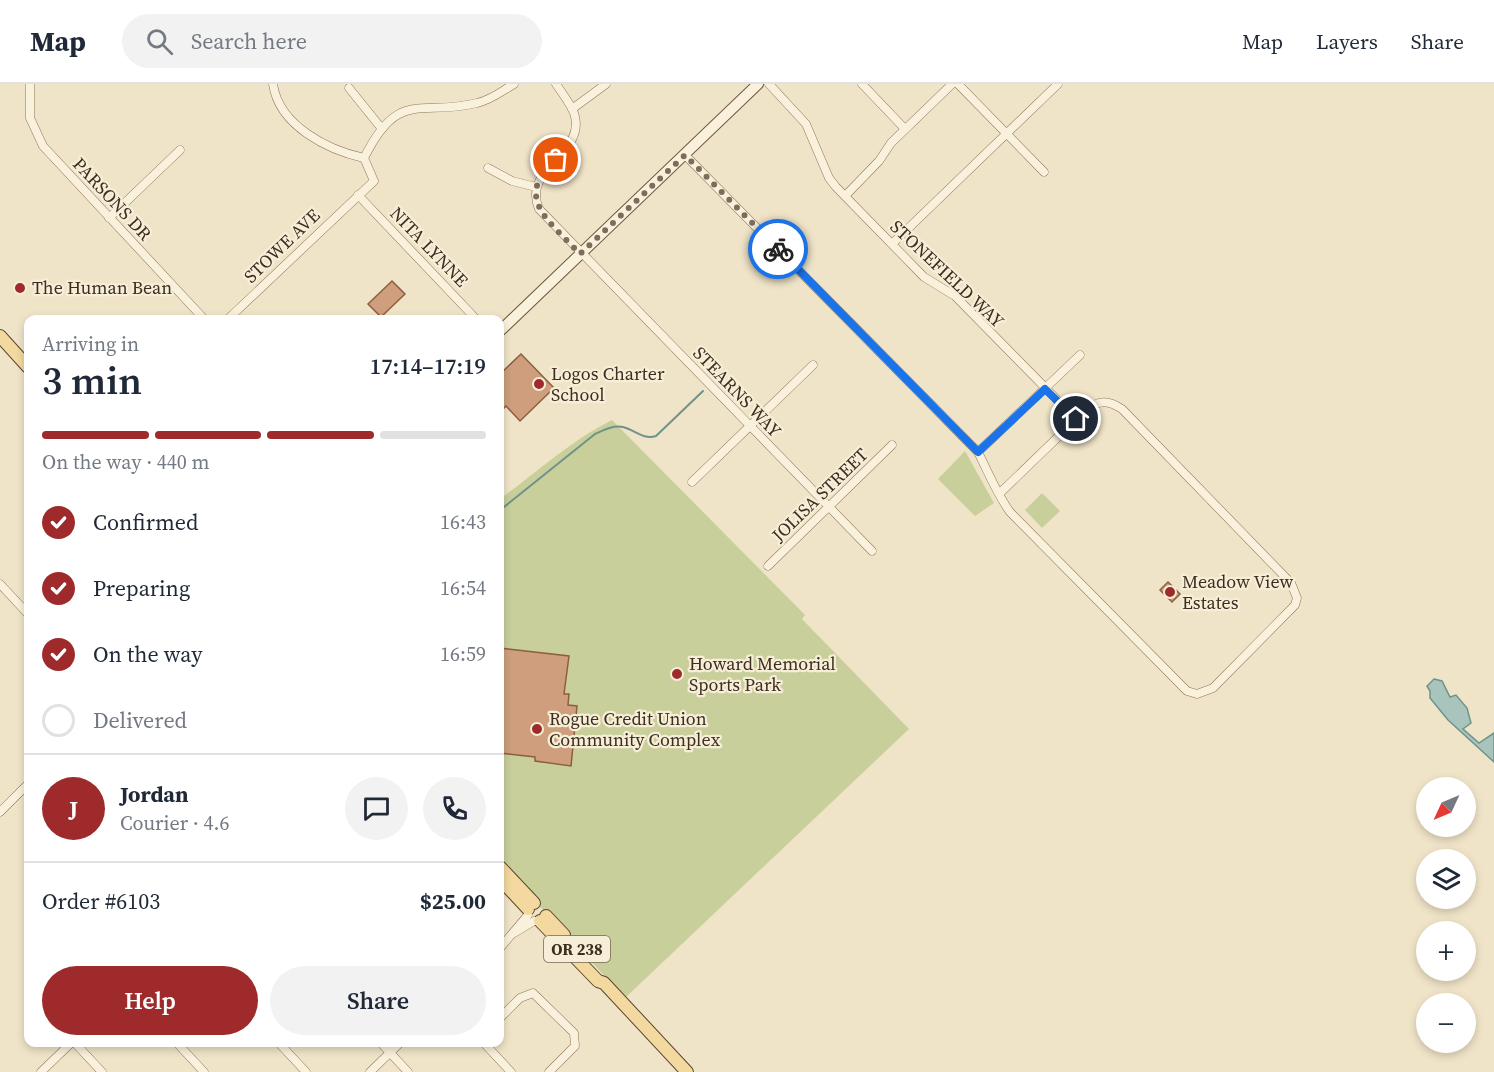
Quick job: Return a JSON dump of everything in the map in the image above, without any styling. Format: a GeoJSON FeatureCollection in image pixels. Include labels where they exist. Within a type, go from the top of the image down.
{"type":"FeatureCollection","features":[{"type":"Feature","properties":{"kind":"main road"},"geometry":{"type":"LineString","coordinates":[[504,327],[758,84]]}},
{"type":"Feature","properties":{"kind":"main road"},"geometry":{"type":"LineString","coordinates":[[0,336],[24,363]]}},
{"type":"Feature","properties":{"kind":"main road","name":"OR 238"},"geometry":{"type":"LineString","coordinates":[[504,872],[535,914]]}},
{"type":"Feature","properties":{"kind":"main road","name":"OR 238"},"geometry":{"type":"LineString","coordinates":[[504,883],[598,981],[604,983],[687,1072]]}},
{"type":"Feature","properties":{"kind":"street","name":"PARSONS DR"},"geometry":{"type":"LineString","coordinates":[[30,84],[29,112],[39,140],[200,315]]}},
{"type":"Feature","properties":{"kind":"street"},"geometry":{"type":"LineString","coordinates":[[273,84],[281,107],[312,138],[364,158],[382,129],[398,115],[412,108],[475,104],[493,97],[514,84]]}},
{"type":"Feature","properties":{"kind":"street"},"geometry":{"type":"LineString","coordinates":[[488,168],[512,181],[536,187],[545,170],[561,155],[572,139],[575,123],[572,109],[556,84]]}},
{"type":"Feature","properties":{"kind":"street"},"geometry":{"type":"LineString","coordinates":[[572,109],[606,84]]}},
{"type":"Feature","properties":{"kind":"street","name":"STONEFIELD WAY"},"geometry":{"type":"LineString","coordinates":[[769,84],[806,124],[829,178],[845,196],[924,277],[955,296],[1076,419]]}},
{"type":"Feature","properties":{"kind":"street"},"geometry":{"type":"LineString","coordinates":[[862,84],[905,129]]}},
{"type":"Feature","properties":{"kind":"street"},"geometry":{"type":"LineString","coordinates":[[845,196],[905,129],[952,84]]}},
{"type":"Feature","properties":{"kind":"street"},"geometry":{"type":"LineString","coordinates":[[958,84],[1044,172]]}},
{"type":"Feature","properties":{"kind":"street"},"geometry":{"type":"LineString","coordinates":[[892,244],[1058,84]]}},
{"type":"Feature","properties":{"kind":"street"},"geometry":{"type":"LineString","coordinates":[[349,88],[382,129]]}},
{"type":"Feature","properties":{"kind":"street"},"geometry":{"type":"LineString","coordinates":[[109,218],[180,150]]}},
{"type":"Feature","properties":{"kind":"street"},"geometry":{"type":"LineString","coordinates":[[685,155],[978,452],[999,494],[1010,512],[1187,691],[1197,694],[1213,688],[1291,612],[1297,598],[1291,583],[1122,409],[1103,401],[1087,409],[999,494]]}},
{"type":"Feature","properties":{"kind":"street","name":"STOWE AVE"},"geometry":{"type":"LineString","coordinates":[[232,315],[374,181],[364,158]]}},
{"type":"Feature","properties":{"kind":"street","name":"STEARNS WAY"},"geometry":{"type":"LineString","coordinates":[[536,187],[539,209],[580,254],[872,551]]}},
{"type":"Feature","properties":{"kind":"street","name":"NITA LYNNE"},"geometry":{"type":"LineString","coordinates":[[358,195],[472,315]]}},
{"type":"Feature","properties":{"kind":"street"},"geometry":{"type":"LineString","coordinates":[[978,452],[1080,355]]}},
{"type":"Feature","properties":{"kind":"street"},"geometry":{"type":"LineString","coordinates":[[692,482],[813,365]]}},
{"type":"Feature","properties":{"kind":"street","name":"JOLISA STREET"},"geometry":{"type":"LineString","coordinates":[[768,566],[892,445]]}},
{"type":"Feature","properties":{"kind":"street"},"geometry":{"type":"LineString","coordinates":[[0,584],[24,610]]}},
{"type":"Feature","properties":{"kind":"street"},"geometry":{"type":"LineString","coordinates":[[0,812],[24,788]]}},
{"type":"Feature","properties":{"kind":"street"},"geometry":{"type":"LineString","coordinates":[[504,944],[516,928],[535,914]]}},
{"type":"Feature","properties":{"kind":"street"},"geometry":{"type":"LineString","coordinates":[[504,1014],[520,998],[533,993],[574,1033],[575,1046],[549,1072]]}},
{"type":"Feature","properties":{"kind":"street"},"geometry":{"type":"LineString","coordinates":[[41,1072],[68,1047]]}},
{"type":"Feature","properties":{"kind":"street"},"geometry":{"type":"LineString","coordinates":[[78,1047],[102,1072]]}},
{"type":"Feature","properties":{"kind":"street"},"geometry":{"type":"LineString","coordinates":[[181,1047],[204,1072]]}},
{"type":"Feature","properties":{"kind":"street"},"geometry":{"type":"LineString","coordinates":[[283,1047],[306,1072]]}},
{"type":"Feature","properties":{"kind":"street"},"geometry":{"type":"LineString","coordinates":[[385,1047],[408,1072]]}},
{"type":"Feature","properties":{"kind":"street"},"geometry":{"type":"LineString","coordinates":[[370,1072],[396,1047]]}},
{"type":"Feature","properties":{"kind":"street"},"geometry":{"type":"LineString","coordinates":[[488,1047],[511,1072]]}},
{"type":"Feature","properties":{"kind":"green space","name":"Howard Memorial Sports Park"},"geometry":{"type":"Polygon","coordinates":[[[612,420],[805,615],[802,619],[909,729],[625,998],[504,868],[504,496],[569,446],[612,420]]]}},
{"type":"Feature","properties":{"kind":"green space"},"geometry":{"type":"Polygon","coordinates":[[[965,451],[994,503],[975,516],[938,479],[965,451]]]}},
{"type":"Feature","properties":{"kind":"green space"},"geometry":{"type":"Polygon","coordinates":[[[1042,493],[1060,511],[1042,528],[1025,510],[1042,493]]]}},
{"type":"Feature","properties":{"kind":"water"},"geometry":{"type":"Polygon","coordinates":[[[1434,679],[1442,681],[1450,697],[1456,695],[1467,708],[1471,723],[1463,729],[1479,743],[1494,733],[1494,762],[1448,720],[1430,698],[1427,686],[1434,679]]]}},
{"type":"Feature","properties":{"kind":"building"},"geometry":{"type":"Polygon","coordinates":[[[392,281],[405,294],[383,315],[379,315],[368,304],[392,281]]]}},
{"type":"Feature","properties":{"kind":"building","name":"Logos Charter School"},"geometry":{"type":"Polygon","coordinates":[[[521,354],[554,388],[520,421],[506,406],[504,408],[504,370],[521,354]]]}},
{"type":"Feature","properties":{"kind":"building","name":"Meadow View Estates"},"geometry":{"type":"Polygon","coordinates":[[[1168,582],[1180,594],[1172,602],[1160,590],[1168,582]]]}},
{"type":"Feature","properties":{"kind":"building","name":"Rogue Credit Union Community Complex"},"geometry":{"type":"Polygon","coordinates":[[[504,648],[569,656],[564,694],[569,694],[568,705],[577,706],[571,766],[535,761],[535,757],[504,753],[504,648]]]}},
{"type":"Feature","properties":{"kind":"waterway"},"geometry":{"type":"LineString","coordinates":[[504,507],[595,434],[609,428],[619,427],[627,428],[643,436],[656,436],[703,391]]}},
{"type":"Feature","properties":{"kind":"way so far"},"geometry":{"type":"LineString","coordinates":[[556,160],[539,177],[535,192],[537,204],[542,213],[580,254],[685,155],[778,249]]}},
{"type":"Feature","properties":{"kind":"place","name":"The Human Bean"},"geometry":{"type":"Point","coordinates":[20,288]}},
{"type":"Feature","properties":{"kind":"place","name":"Logos Charter School"},"geometry":{"type":"Point","coordinates":[539,384]}},
{"type":"Feature","properties":{"kind":"place","name":"Meadow View Estates"},"geometry":{"type":"Point","coordinates":[1170,592]}},
{"type":"Feature","properties":{"kind":"place","name":"Howard Memorial Sports Park"},"geometry":{"type":"Point","coordinates":[677,674]}},
{"type":"Feature","properties":{"kind":"place","name":"Rogue Credit Union Community Complex"},"geometry":{"type":"Point","coordinates":[537,729]}},
{"type":"Feature","properties":{"kind":"route"},"geometry":{"type":"LineString","coordinates":[[778,249],[978,452],[1045,389],[1076,419]]}}]}
